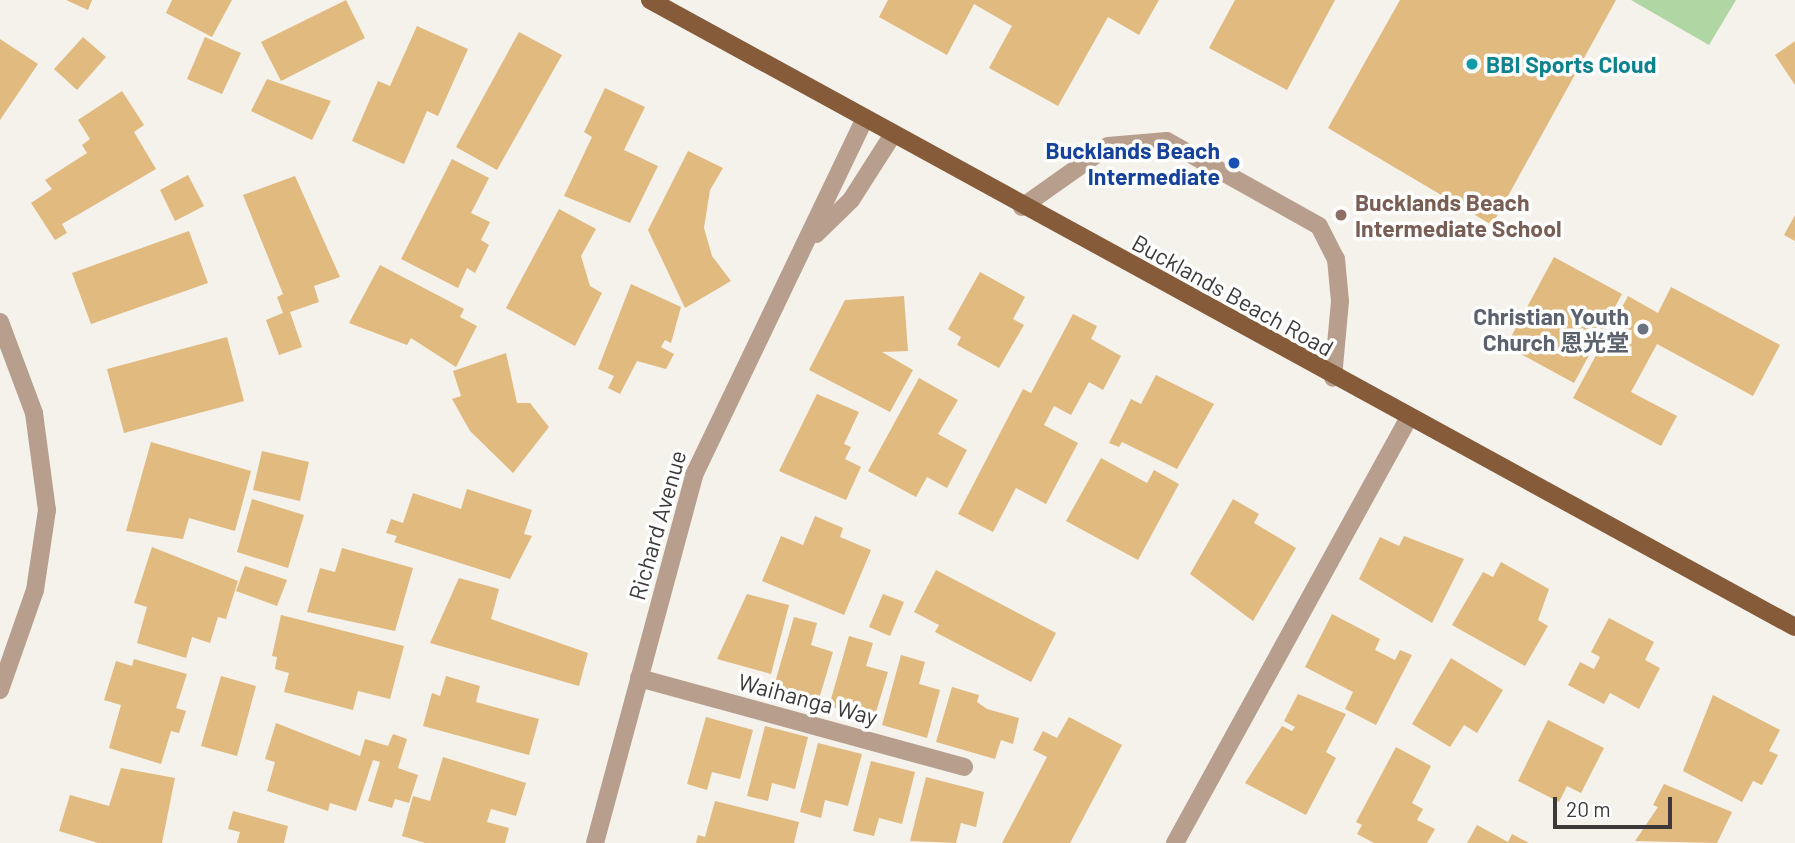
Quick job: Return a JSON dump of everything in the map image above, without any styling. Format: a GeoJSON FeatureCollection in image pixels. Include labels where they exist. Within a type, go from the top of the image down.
{"type":"FeatureCollection","features":[{"type":"Feature","properties":{"kind":"main road","name":"Bucklands Beach Road"},"geometry":{"type":"LineString","coordinates":[[650,0],[1333,378],[1795,626]]}},
{"type":"Feature","properties":{"kind":"street","name":"Richard Avenue"},"geometry":{"type":"LineString","coordinates":[[594,843],[694,475],[731,388],[811,239],[864,120]]}},
{"type":"Feature","properties":{"kind":"street","name":"Richard Avenue"},"geometry":{"type":"LineString","coordinates":[[811,239],[851,200],[892,136]]}},
{"type":"Feature","properties":{"kind":"street"},"geometry":{"type":"LineString","coordinates":[[1022,207],[1108,146],[1167,141],[1319,226],[1336,259],[1333,378]]}},
{"type":"Feature","properties":{"kind":"street"},"geometry":{"type":"LineString","coordinates":[[0,322],[34,413],[47,510],[35,590],[0,690]]}},
{"type":"Feature","properties":{"kind":"street"},"geometry":{"type":"LineString","coordinates":[[1175,843],[1408,419]]}},
{"type":"Feature","properties":{"kind":"street","name":"Waihanga Way"},"geometry":{"type":"LineString","coordinates":[[639,678],[964,767]]}},
{"type":"Feature","properties":{"kind":"green space"},"geometry":{"type":"Polygon","coordinates":[[[1631,0],[1736,0],[1709,45],[1631,0]]]}},
{"type":"Feature","properties":{"kind":"building"},"geometry":{"type":"Polygon","coordinates":[[[66,0],[92,0],[88,10],[66,0]]]}},
{"type":"Feature","properties":{"kind":"building"},"geometry":{"type":"Polygon","coordinates":[[[172,0],[232,0],[212,37],[166,13],[172,0]]]}},
{"type":"Feature","properties":{"kind":"building"},"geometry":{"type":"Polygon","coordinates":[[[346,0],[365,38],[281,81],[261,42],[346,0]]]}},
{"type":"Feature","properties":{"kind":"building"},"geometry":{"type":"Polygon","coordinates":[[[888,0],[1159,0],[1139,35],[1108,17],[1058,106],[989,68],[1012,26],[974,4],[947,55],[879,17],[888,0]]]}},
{"type":"Feature","properties":{"kind":"building"},"geometry":{"type":"Polygon","coordinates":[[[1235,0],[1335,0],[1287,90],[1209,48],[1235,0]]]}},
{"type":"Feature","properties":{"kind":"building","name":"BBI Sports Cloud"},"geometry":{"type":"Polygon","coordinates":[[[1400,0],[1616,0],[1492,225],[1328,128],[1400,0]]]}},
{"type":"Feature","properties":{"kind":"building"},"geometry":{"type":"Polygon","coordinates":[[[417,26],[468,49],[438,116],[427,111],[404,164],[352,141],[378,81],[390,86],[417,26]]]}},
{"type":"Feature","properties":{"kind":"building"},"geometry":{"type":"Polygon","coordinates":[[[519,32],[562,55],[497,170],[456,147],[519,32]]]}},
{"type":"Feature","properties":{"kind":"building"},"geometry":{"type":"Polygon","coordinates":[[[83,37],[106,57],[77,90],[54,69],[83,37]]]}},
{"type":"Feature","properties":{"kind":"building"},"geometry":{"type":"Polygon","coordinates":[[[205,37],[241,53],[222,94],[187,79],[205,37]]]}},
{"type":"Feature","properties":{"kind":"building"},"geometry":{"type":"Polygon","coordinates":[[[0,39],[38,64],[0,120],[0,39]]]}},
{"type":"Feature","properties":{"kind":"building"},"geometry":{"type":"Polygon","coordinates":[[[1795,41],[1795,85],[1775,55],[1795,41]]]}},
{"type":"Feature","properties":{"kind":"building"},"geometry":{"type":"Polygon","coordinates":[[[267,79],[331,101],[312,140],[251,111],[267,79]]]}},
{"type":"Feature","properties":{"kind":"building"},"geometry":{"type":"Polygon","coordinates":[[[605,88],[645,107],[624,150],[658,166],[630,223],[564,196],[592,137],[584,132],[605,88]]]}},
{"type":"Feature","properties":{"kind":"building"},"geometry":{"type":"Polygon","coordinates":[[[122,91],[144,125],[134,132],[156,169],[62,224],[67,233],[55,240],[31,203],[52,189],[45,180],[87,153],[82,145],[90,139],[78,120],[122,91]]]}},
{"type":"Feature","properties":{"kind":"building"},"geometry":{"type":"Polygon","coordinates":[[[688,151],[723,168],[710,190],[704,228],[712,256],[731,281],[685,308],[648,230],[688,151]]]}},
{"type":"Feature","properties":{"kind":"building"},"geometry":{"type":"Polygon","coordinates":[[[452,159],[489,178],[471,213],[490,222],[481,240],[489,245],[475,273],[467,268],[458,288],[401,259],[452,159]]]}},
{"type":"Feature","properties":{"kind":"building"},"geometry":{"type":"Polygon","coordinates":[[[188,175],[204,206],[175,221],[160,190],[188,175]]]}},
{"type":"Feature","properties":{"kind":"building"},"geometry":{"type":"Polygon","coordinates":[[[295,176],[340,277],[314,286],[319,302],[290,312],[302,347],[279,355],[266,320],[283,313],[277,297],[283,294],[243,195],[295,176]]]}},
{"type":"Feature","properties":{"kind":"building"},"geometry":{"type":"Polygon","coordinates":[[[559,209],[596,229],[581,256],[590,286],[602,293],[575,346],[506,308],[559,209]]]}},
{"type":"Feature","properties":{"kind":"building"},"geometry":{"type":"Polygon","coordinates":[[[1795,215],[1795,241],[1784,235],[1795,215]]]}},
{"type":"Feature","properties":{"kind":"building"},"geometry":{"type":"Polygon","coordinates":[[[189,231],[208,283],[91,324],[72,273],[189,231]]]}},
{"type":"Feature","properties":{"kind":"building"},"geometry":{"type":"Polygon","coordinates":[[[1554,257],[1622,294],[1574,383],[1506,346],[1554,257]]]}},
{"type":"Feature","properties":{"kind":"building"},"geometry":{"type":"Polygon","coordinates":[[[380,265],[464,309],[460,317],[477,326],[456,367],[411,338],[407,345],[349,323],[380,265]]]}},
{"type":"Feature","properties":{"kind":"building"},"geometry":{"type":"Polygon","coordinates":[[[980,272],[1025,297],[1013,319],[1024,325],[999,368],[957,345],[961,337],[948,329],[980,272]]]}},
{"type":"Feature","properties":{"kind":"building"},"geometry":{"type":"Polygon","coordinates":[[[631,284],[681,307],[671,343],[665,340],[661,347],[674,354],[666,369],[637,361],[620,394],[608,388],[614,376],[598,369],[631,284]]]}},
{"type":"Feature","properties":{"kind":"building"},"geometry":{"type":"Polygon","coordinates":[[[1671,287],[1780,345],[1753,396],[1657,344],[1631,392],[1677,416],[1661,446],[1573,398],[1628,296],[1658,313],[1671,287]]]}},
{"type":"Feature","properties":{"kind":"building"},"geometry":{"type":"Polygon","coordinates":[[[904,296],[908,351],[882,352],[913,370],[890,412],[809,370],[845,300],[904,296]]]}},
{"type":"Feature","properties":{"kind":"building"},"geometry":{"type":"Polygon","coordinates":[[[1073,314],[1097,326],[1091,339],[1121,356],[1103,390],[1089,382],[1071,415],[1054,406],[1044,425],[1078,443],[1046,504],[1016,488],[993,532],[958,514],[1023,389],[1031,393],[1073,314]]]}},
{"type":"Feature","properties":{"kind":"building"},"geometry":{"type":"Polygon","coordinates":[[[227,337],[244,401],[124,433],[107,369],[227,337]]]}},
{"type":"Feature","properties":{"kind":"building"},"geometry":{"type":"Polygon","coordinates":[[[506,353],[517,403],[530,403],[549,427],[513,473],[470,431],[452,399],[461,396],[453,371],[506,353]]]}},
{"type":"Feature","properties":{"kind":"building"},"geometry":{"type":"Polygon","coordinates":[[[1156,375],[1214,404],[1177,469],[1122,442],[1119,447],[1109,443],[1131,399],[1141,404],[1156,375]]]}},
{"type":"Feature","properties":{"kind":"building"},"geometry":{"type":"Polygon","coordinates":[[[919,378],[958,400],[938,434],[967,450],[947,488],[927,477],[916,497],[868,471],[919,378]]]}},
{"type":"Feature","properties":{"kind":"building"},"geometry":{"type":"Polygon","coordinates":[[[817,394],[859,412],[844,444],[851,447],[845,459],[861,467],[846,500],[779,471],[817,394]]]}},
{"type":"Feature","properties":{"kind":"building"},"geometry":{"type":"Polygon","coordinates":[[[151,442],[251,471],[235,531],[189,518],[183,539],[126,531],[151,442]]]}},
{"type":"Feature","properties":{"kind":"building"},"geometry":{"type":"Polygon","coordinates":[[[262,451],[309,462],[300,501],[253,490],[262,451]]]}},
{"type":"Feature","properties":{"kind":"building"},"geometry":{"type":"Polygon","coordinates":[[[1101,458],[1147,483],[1154,470],[1179,484],[1138,560],[1066,521],[1101,458]]]}},
{"type":"Feature","properties":{"kind":"building"},"geometry":{"type":"Polygon","coordinates":[[[467,489],[532,510],[524,534],[532,536],[510,579],[394,542],[397,536],[386,533],[391,519],[403,523],[413,493],[461,509],[467,489]]]}},
{"type":"Feature","properties":{"kind":"building"},"geometry":{"type":"Polygon","coordinates":[[[252,499],[304,515],[288,568],[237,552],[252,499]]]}},
{"type":"Feature","properties":{"kind":"building"},"geometry":{"type":"Polygon","coordinates":[[[1233,499],[1259,514],[1254,523],[1296,548],[1253,621],[1190,574],[1233,499]]]}},
{"type":"Feature","properties":{"kind":"building"},"geometry":{"type":"Polygon","coordinates":[[[815,516],[843,528],[840,537],[871,550],[844,615],[762,581],[781,536],[803,545],[815,516]]]}},
{"type":"Feature","properties":{"kind":"building"},"geometry":{"type":"Polygon","coordinates":[[[1404,536],[1464,559],[1432,623],[1359,579],[1380,537],[1399,546],[1404,536]]]}},
{"type":"Feature","properties":{"kind":"building"},"geometry":{"type":"Polygon","coordinates":[[[152,547],[238,581],[226,619],[218,617],[210,643],[192,637],[186,658],[137,643],[147,607],[134,603],[152,547]]]}},
{"type":"Feature","properties":{"kind":"building"},"geometry":{"type":"Polygon","coordinates":[[[342,548],[413,568],[395,631],[307,612],[320,568],[335,572],[342,548]]]}},
{"type":"Feature","properties":{"kind":"building"},"geometry":{"type":"Polygon","coordinates":[[[1501,562],[1549,589],[1538,620],[1548,626],[1525,666],[1452,625],[1483,572],[1493,577],[1501,562]]]}},
{"type":"Feature","properties":{"kind":"building"},"geometry":{"type":"Polygon","coordinates":[[[245,566],[287,580],[277,606],[236,591],[245,566]]]}},
{"type":"Feature","properties":{"kind":"building"},"geometry":{"type":"Polygon","coordinates":[[[936,570],[1056,633],[1031,682],[935,632],[939,625],[914,612],[936,570]]]}},
{"type":"Feature","properties":{"kind":"building"},"geometry":{"type":"Polygon","coordinates":[[[459,578],[499,589],[491,619],[588,653],[579,686],[430,643],[459,578]]]}},
{"type":"Feature","properties":{"kind":"building"},"geometry":{"type":"Polygon","coordinates":[[[747,594],[789,605],[771,674],[717,659],[747,594]]]}},
{"type":"Feature","properties":{"kind":"building"},"geometry":{"type":"Polygon","coordinates":[[[883,594],[904,602],[890,636],[869,627],[883,594]]]}},
{"type":"Feature","properties":{"kind":"building"},"geometry":{"type":"Polygon","coordinates":[[[1332,614],[1380,639],[1375,650],[1395,660],[1400,650],[1412,655],[1376,725],[1345,709],[1353,692],[1305,667],[1332,614]]]}},
{"type":"Feature","properties":{"kind":"building"},"geometry":{"type":"Polygon","coordinates":[[[281,615],[404,646],[390,699],[358,691],[353,710],[284,692],[289,673],[275,669],[277,657],[272,656],[281,615]]]}},
{"type":"Feature","properties":{"kind":"building"},"geometry":{"type":"Polygon","coordinates":[[[794,617],[817,623],[811,645],[833,652],[819,699],[774,686],[794,617]]]}},
{"type":"Feature","properties":{"kind":"building"},"geometry":{"type":"Polygon","coordinates":[[[1609,618],[1654,642],[1645,660],[1660,668],[1639,709],[1610,693],[1604,704],[1568,685],[1580,662],[1594,669],[1600,657],[1591,652],[1609,618]]]}},
{"type":"Feature","properties":{"kind":"building"},"geometry":{"type":"Polygon","coordinates":[[[849,636],[873,643],[866,666],[888,672],[874,719],[829,706],[849,636]]]}},
{"type":"Feature","properties":{"kind":"building"},"geometry":{"type":"Polygon","coordinates":[[[901,655],[925,662],[919,684],[940,690],[927,738],[882,725],[901,655]]]}},
{"type":"Feature","properties":{"kind":"building"},"geometry":{"type":"Polygon","coordinates":[[[1451,658],[1503,690],[1477,733],[1464,725],[1450,747],[1412,724],[1451,658]]]}},
{"type":"Feature","properties":{"kind":"building"},"geometry":{"type":"Polygon","coordinates":[[[134,659],[187,674],[176,708],[186,711],[179,733],[171,731],[161,764],[109,748],[121,705],[104,700],[116,661],[132,666],[134,659]]]}},
{"type":"Feature","properties":{"kind":"building"},"geometry":{"type":"Polygon","coordinates":[[[221,676],[256,686],[237,756],[201,746],[221,676]]]}},
{"type":"Feature","properties":{"kind":"building"},"geometry":{"type":"Polygon","coordinates":[[[446,676],[480,686],[476,702],[539,719],[529,755],[423,726],[432,693],[440,696],[446,676]]]}},
{"type":"Feature","properties":{"kind":"building"},"geometry":{"type":"Polygon","coordinates":[[[952,687],[979,695],[977,702],[987,709],[1019,718],[1013,744],[1001,740],[995,759],[936,742],[952,687]]]}},
{"type":"Feature","properties":{"kind":"building"},"geometry":{"type":"Polygon","coordinates":[[[1298,694],[1346,714],[1326,752],[1336,758],[1306,815],[1245,783],[1282,726],[1292,731],[1295,727],[1284,721],[1298,694]]]}},
{"type":"Feature","properties":{"kind":"building"},"geometry":{"type":"Polygon","coordinates":[[[1713,695],[1780,730],[1769,751],[1778,755],[1762,785],[1753,781],[1742,802],[1683,771],[1713,695]]]}},
{"type":"Feature","properties":{"kind":"building"},"geometry":{"type":"Polygon","coordinates":[[[706,717],[753,730],[740,779],[712,772],[707,790],[687,784],[706,717]]]}},
{"type":"Feature","properties":{"kind":"building"},"geometry":{"type":"Polygon","coordinates":[[[1069,717],[1122,745],[1070,843],[1002,843],[1047,757],[1033,750],[1043,731],[1057,738],[1069,717]]]}},
{"type":"Feature","properties":{"kind":"building"},"geometry":{"type":"Polygon","coordinates":[[[1548,720],[1604,748],[1581,793],[1567,786],[1559,802],[1518,781],[1548,720]]]}},
{"type":"Feature","properties":{"kind":"building"},"geometry":{"type":"Polygon","coordinates":[[[276,723],[360,756],[365,739],[388,746],[393,734],[407,739],[398,768],[418,775],[409,803],[395,799],[392,808],[368,801],[380,762],[373,760],[356,811],[330,803],[328,811],[267,791],[275,762],[265,759],[276,723]]]}},
{"type":"Feature","properties":{"kind":"building"},"geometry":{"type":"Polygon","coordinates":[[[765,726],[808,737],[795,789],[772,783],[768,801],[747,796],[765,726]]]}},
{"type":"Feature","properties":{"kind":"building"},"geometry":{"type":"Polygon","coordinates":[[[818,743],[862,754],[848,806],[825,800],[821,818],[800,812],[818,743]]]}},
{"type":"Feature","properties":{"kind":"building"},"geometry":{"type":"Polygon","coordinates":[[[1396,747],[1431,766],[1412,803],[1423,809],[1417,820],[1435,829],[1427,843],[1374,843],[1357,834],[1362,825],[1356,822],[1396,747]]]}},
{"type":"Feature","properties":{"kind":"building"},"geometry":{"type":"Polygon","coordinates":[[[443,757],[526,783],[516,816],[491,809],[487,822],[509,828],[505,843],[425,843],[402,836],[413,796],[430,801],[443,757]]]}},
{"type":"Feature","properties":{"kind":"building"},"geometry":{"type":"Polygon","coordinates":[[[871,761],[915,772],[902,824],[879,818],[874,836],[853,831],[871,761]]]}},
{"type":"Feature","properties":{"kind":"building"},"geometry":{"type":"Polygon","coordinates":[[[121,768],[175,778],[162,843],[98,843],[59,831],[70,795],[109,806],[121,768]]]}},
{"type":"Feature","properties":{"kind":"building"},"geometry":{"type":"Polygon","coordinates":[[[926,777],[984,792],[976,827],[961,823],[956,843],[910,841],[926,777]]]}},
{"type":"Feature","properties":{"kind":"building"},"geometry":{"type":"Polygon","coordinates":[[[1664,784],[1732,812],[1717,843],[1635,841],[1658,807],[1653,805],[1664,784]]]}},
{"type":"Feature","properties":{"kind":"building"},"geometry":{"type":"Polygon","coordinates":[[[715,801],[799,822],[794,843],[696,843],[698,835],[705,837],[715,801]]]}},
{"type":"Feature","properties":{"kind":"building"},"geometry":{"type":"Polygon","coordinates":[[[233,811],[288,826],[284,843],[237,843],[240,832],[228,829],[233,811]]]}},
{"type":"Feature","properties":{"kind":"building"},"geometry":{"type":"Polygon","coordinates":[[[1477,825],[1508,842],[1512,834],[1529,843],[1467,843],[1477,825]]]}},
{"type":"Feature","properties":{"kind":"place","name":"BBI Sports Cloud"},"geometry":{"type":"Point","coordinates":[1472,64]}},
{"type":"Feature","properties":{"kind":"place","name":"Bucklands Beach Intermediate"},"geometry":{"type":"Point","coordinates":[1234,163]}},
{"type":"Feature","properties":{"kind":"place","name":"Bucklands Beach Intermediate School"},"geometry":{"type":"Point","coordinates":[1341,215]}},
{"type":"Feature","properties":{"kind":"place","name":"Christian Youth Church 恩光堂"},"geometry":{"type":"Point","coordinates":[1643,329]}}]}
